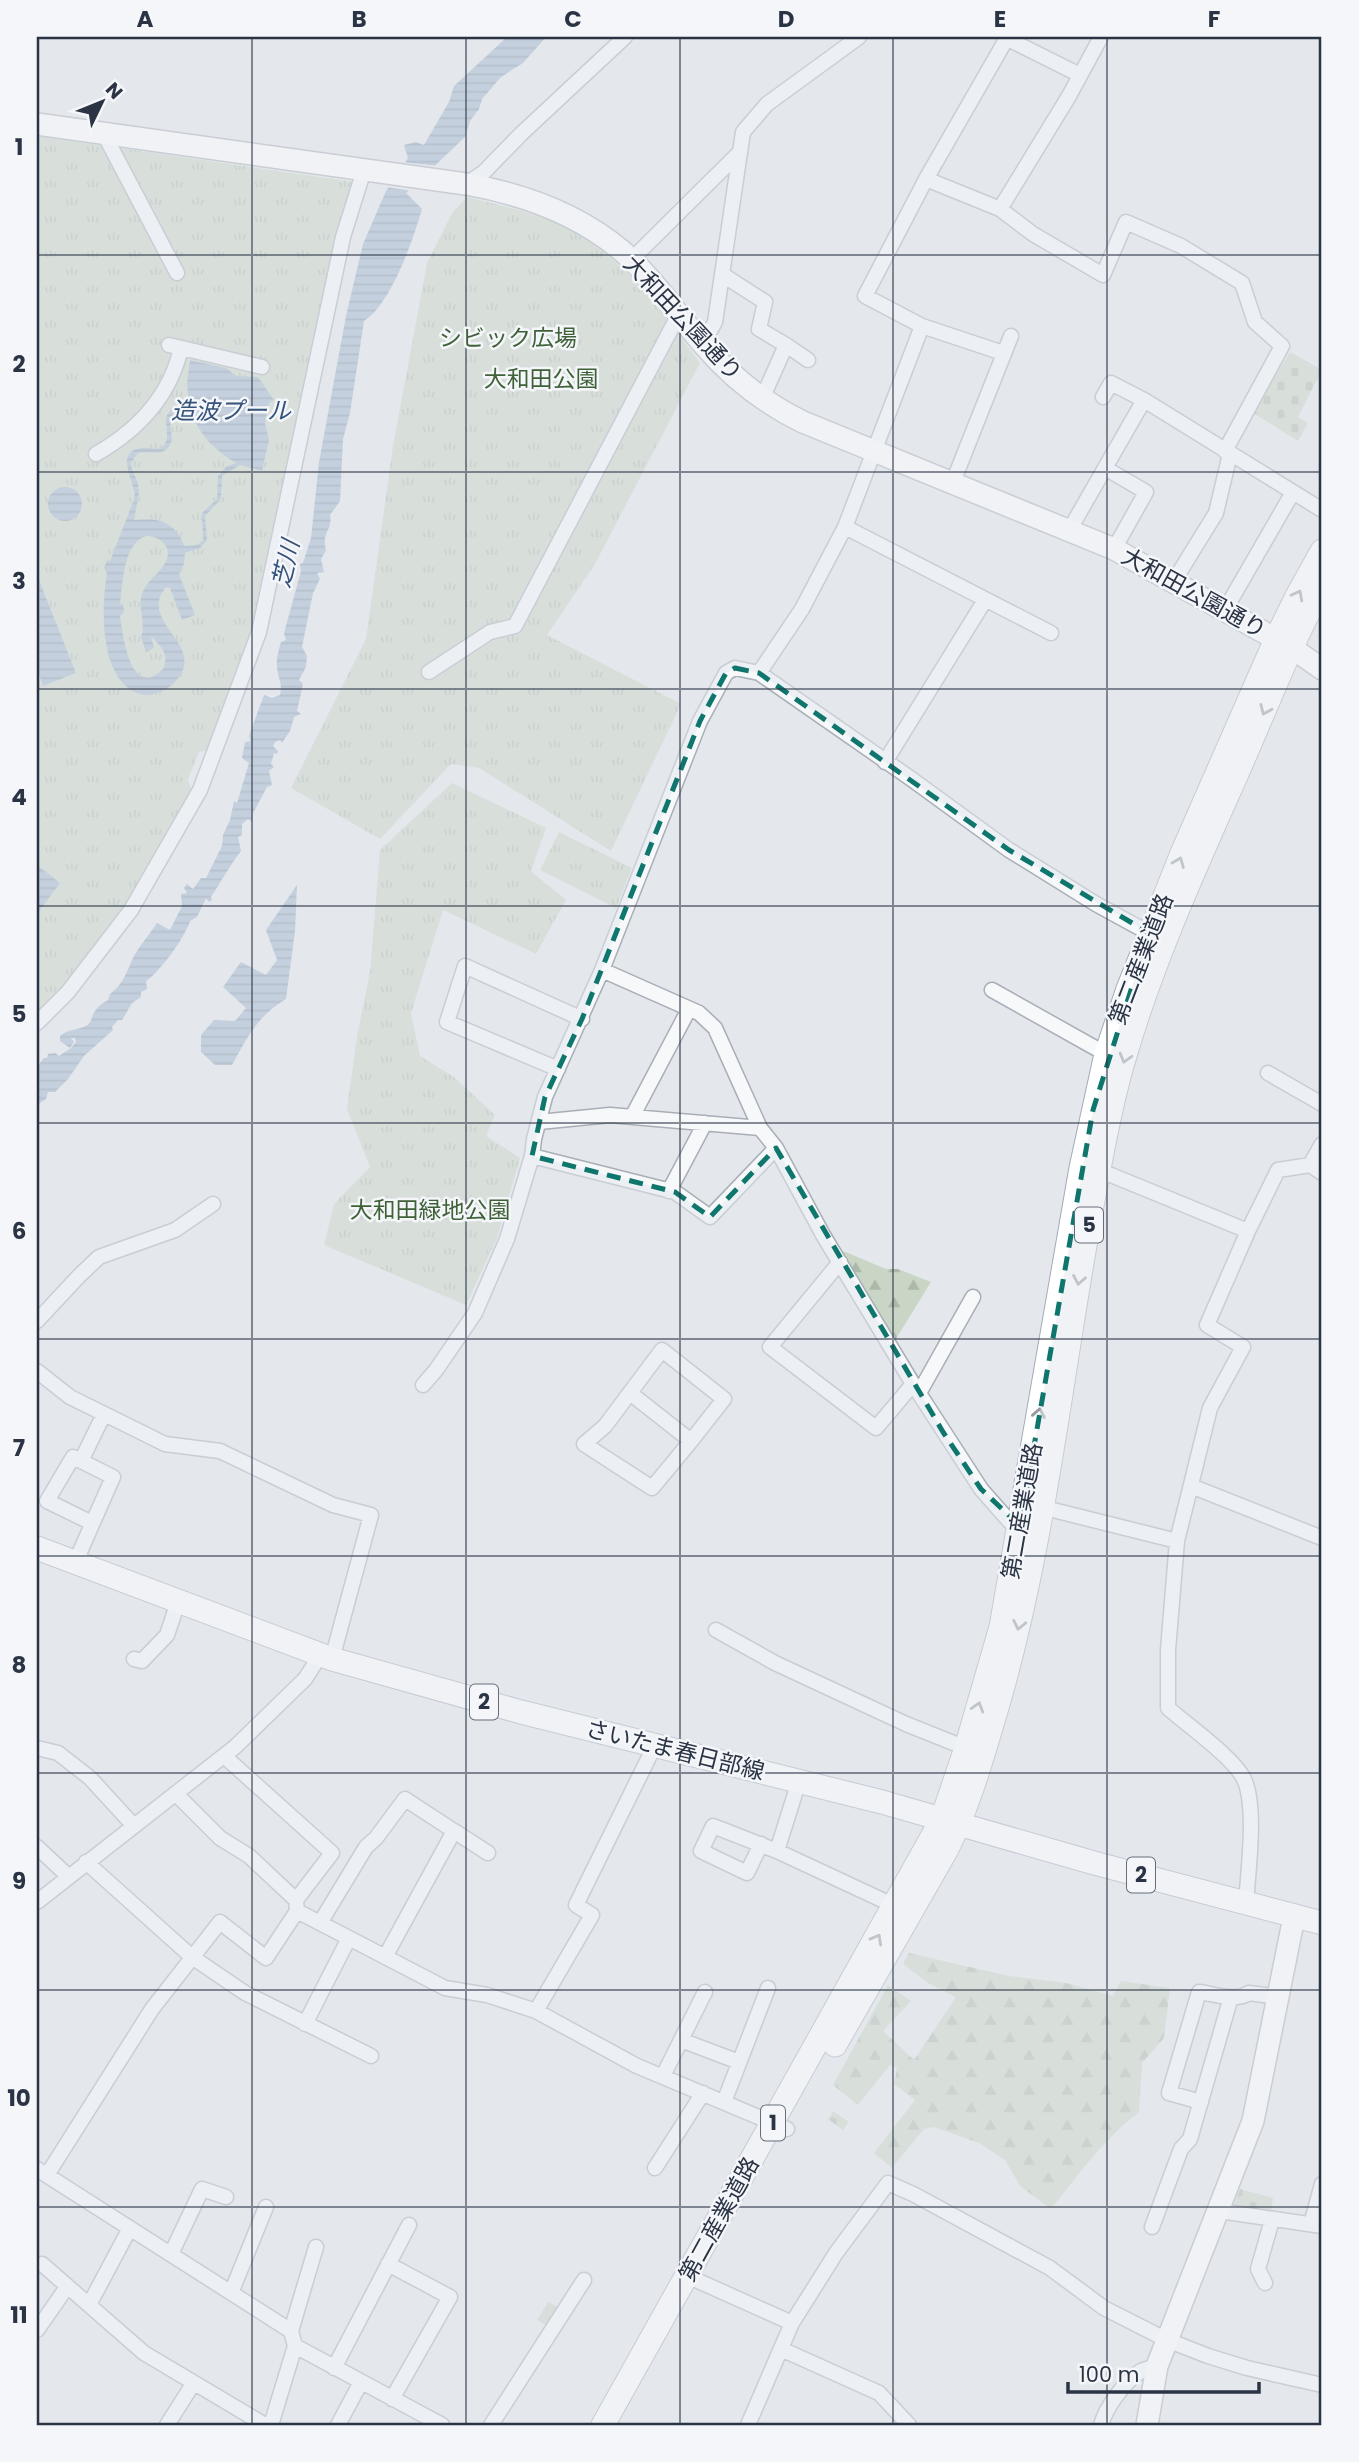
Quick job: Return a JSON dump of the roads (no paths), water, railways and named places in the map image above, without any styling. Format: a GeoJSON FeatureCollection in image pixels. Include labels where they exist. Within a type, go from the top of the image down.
{"type":"FeatureCollection","features":[{"type":"Feature","properties":{"kind":"main road","name":"第二産業道路"},"geometry":{"type":"LineString","coordinates":[[1090,1169],[1145,995],[1284,644],[1297,596],[1322,551]]}},
{"type":"Feature","properties":{"kind":"main road","name":"第二産業道路"},"geometry":{"type":"LineString","coordinates":[[780,2126],[895,1906],[951,1821],[966,1748],[1001,1627],[1028,1515],[1090,1169],[1106,1054],[1149,933],[1284,644],[1322,587]]}},
{"type":"Feature","properties":{"kind":"main road","name":"第二産業道路"},"geometry":{"type":"LineString","coordinates":[[603,2425],[693,2279],[951,1821],[1012,1656],[1027,1589],[1028,1515]]}},
{"type":"Feature","properties":{"kind":"main road","name":"さいたま春日部線"},"geometry":{"type":"LineString","coordinates":[[37,1548],[326,1657],[521,1712],[951,1821],[1322,1923]]}},
{"type":"Feature","properties":{"kind":"main road","name":"第二産業道路"},"geometry":{"type":"LineString","coordinates":[[619,2425],[693,2279]]}},
{"type":"Feature","properties":{"kind":"street"},"geometry":{"type":"LineString","coordinates":[[459,183],[484,172],[625,37]]}},
{"type":"Feature","properties":{"kind":"street"},"geometry":{"type":"LineString","coordinates":[[703,344],[715,322],[743,132],[767,104],[859,37]]}},
{"type":"Feature","properties":{"kind":"street"},"geometry":{"type":"LineString","coordinates":[[1003,353],[922,326],[865,296],[926,179],[1006,37],[1080,75]]}},
{"type":"Feature","properties":{"kind":"street"},"geometry":{"type":"LineString","coordinates":[[1000,209],[1101,37]]}},
{"type":"Feature","properties":{"kind":"street","name":"大和田公園通り"},"geometry":{"type":"LineString","coordinates":[[37,124],[459,183],[516,195],[561,211],[605,238],[631,260],[722,365],[762,399],[803,422],[1114,549],[1284,644],[1322,670]]}},
{"type":"Feature","properties":{"kind":"street"},"geometry":{"type":"LineString","coordinates":[[104,134],[177,273]]}},
{"type":"Feature","properties":{"kind":"street"},"geometry":{"type":"LineString","coordinates":[[631,260],[740,152]]}},
{"type":"Feature","properties":{"kind":"street"},"geometry":{"type":"LineString","coordinates":[[37,1023],[68,992],[131,910],[201,790],[259,632],[343,237],[369,170]]}},
{"type":"Feature","properties":{"kind":"street"},"geometry":{"type":"LineString","coordinates":[[926,179],[1000,209],[1033,233],[1103,275],[1126,222],[1181,247],[1242,283],[1255,322],[1282,346],[1228,453],[1216,513],[1174,581]]}},
{"type":"Feature","properties":{"kind":"street"},"geometry":{"type":"LineString","coordinates":[[723,275],[765,302],[759,329],[808,360]]}},
{"type":"Feature","properties":{"kind":"street"},"geometry":{"type":"LineString","coordinates":[[429,673],[490,632],[515,626],[679,314]]}},
{"type":"Feature","properties":{"kind":"street"},"geometry":{"type":"LineString","coordinates":[[759,673],[802,609],[845,527],[922,326]]}},
{"type":"Feature","properties":{"kind":"street"},"geometry":{"type":"LineString","coordinates":[[953,482],[1011,336]]}},
{"type":"Feature","properties":{"kind":"street"},"geometry":{"type":"LineString","coordinates":[[762,399],[786,345]]}},
{"type":"Feature","properties":{"kind":"street"},"geometry":{"type":"LineString","coordinates":[[96,454],[131,431],[158,402],[177,365],[175,346],[262,367]]}},
{"type":"Feature","properties":{"kind":"street"},"geometry":{"type":"LineString","coordinates":[[1103,397],[1111,383],[1144,400],[1322,510]]}},
{"type":"Feature","properties":{"kind":"street"},"geometry":{"type":"LineString","coordinates":[[1070,529],[1144,400]]}},
{"type":"Feature","properties":{"kind":"street"},"geometry":{"type":"LineString","coordinates":[[1105,468],[1146,492],[1114,549]]}},
{"type":"Feature","properties":{"kind":"street"},"geometry":{"type":"LineString","coordinates":[[1225,610],[1293,492]]}},
{"type":"Feature","properties":{"kind":"street"},"geometry":{"type":"LineString","coordinates":[[845,527],[1051,633]]}},
{"type":"Feature","properties":{"kind":"street"},"geometry":{"type":"LineString","coordinates":[[885,762],[985,600]]}},
{"type":"Feature","properties":{"kind":"street"},"geometry":{"type":"LineString","coordinates":[[423,1385],[475,1313],[507,1239],[545,1097],[582,1019],[700,722],[726,673],[735,668],[759,673],[1009,850],[1149,933]]}},
{"type":"Feature","properties":{"kind":"street"},"geometry":{"type":"LineString","coordinates":[[558,1069],[447,1022],[465,966],[582,1019]]}},
{"type":"Feature","properties":{"kind":"street"},"geometry":{"type":"LineString","coordinates":[[602,970],[699,1013],[715,1028],[760,1128],[776,1148],[839,1262],[981,1489],[1010,1522],[1028,1515],[1177,1541]]}},
{"type":"Feature","properties":{"kind":"street"},"geometry":{"type":"LineString","coordinates":[[992,990],[1106,1054]]}},
{"type":"Feature","properties":{"kind":"street"},"geometry":{"type":"LineString","coordinates":[[632,1117],[689,1009]]}},
{"type":"Feature","properties":{"kind":"street"},"geometry":{"type":"LineString","coordinates":[[1268,1073],[1322,1104]]}},
{"type":"Feature","properties":{"kind":"street"},"geometry":{"type":"LineString","coordinates":[[539,1122],[610,1115],[760,1128]]}},
{"type":"Feature","properties":{"kind":"street"},"geometry":{"type":"LineString","coordinates":[[669,1191],[705,1123]]}},
{"type":"Feature","properties":{"kind":"street"},"geometry":{"type":"LineString","coordinates":[[1246,1904],[1250,1821],[1248,1794],[1243,1778],[1229,1761],[1168,1709],[1168,1650],[1177,1541],[1210,1408],[1244,1347],[1208,1325],[1248,1231],[1278,1170],[1316,1169],[1322,1144]]}},
{"type":"Feature","properties":{"kind":"street"},"geometry":{"type":"LineString","coordinates":[[531,1156],[669,1191],[710,1217],[776,1148]]}},
{"type":"Feature","properties":{"kind":"street"},"geometry":{"type":"LineString","coordinates":[[1090,1169],[1248,1231]]}},
{"type":"Feature","properties":{"kind":"street"},"geometry":{"type":"LineString","coordinates":[[37,1321],[99,1257],[175,1230],[213,1204]]}},
{"type":"Feature","properties":{"kind":"street"},"geometry":{"type":"LineString","coordinates":[[839,1262],[770,1347],[876,1428],[916,1389],[973,1297]]}},
{"type":"Feature","properties":{"kind":"street"},"geometry":{"type":"LineString","coordinates":[[662,1350],[724,1399],[691,1441],[652,1488],[584,1444],[605,1426],[662,1350]]}},
{"type":"Feature","properties":{"kind":"street"},"geometry":{"type":"LineString","coordinates":[[37,1371],[71,1397],[165,1444],[220,1451],[333,1505],[370,1515],[326,1657],[224,1756],[37,1902]]}},
{"type":"Feature","properties":{"kind":"street"},"geometry":{"type":"LineString","coordinates":[[630,1393],[691,1441]]}},
{"type":"Feature","properties":{"kind":"street"},"geometry":{"type":"LineString","coordinates":[[81,1461],[104,1414]]}},
{"type":"Feature","properties":{"kind":"street"},"geometry":{"type":"LineString","coordinates":[[75,1563],[113,1477],[73,1457],[47,1501],[92,1524]]}},
{"type":"Feature","properties":{"kind":"street"},"geometry":{"type":"LineString","coordinates":[[1191,1486],[1322,1538]]}},
{"type":"Feature","properties":{"kind":"street"},"geometry":{"type":"LineString","coordinates":[[134,1659],[142,1661],[167,1635],[178,1602]]}},
{"type":"Feature","properties":{"kind":"street"},"geometry":{"type":"LineString","coordinates":[[716,1630],[775,1663],[906,1724],[966,1748]]}},
{"type":"Feature","properties":{"kind":"street"},"geometry":{"type":"LineString","coordinates":[[536,2011],[592,1915],[576,1905],[655,1745]]}},
{"type":"Feature","properties":{"kind":"street"},"geometry":{"type":"LineString","coordinates":[[37,1748],[58,1754],[90,1778],[134,1826]]}},
{"type":"Feature","properties":{"kind":"street"},"geometry":{"type":"LineString","coordinates":[[224,1756],[332,1853],[266,1958],[220,1922],[152,2009],[42,2172],[231,2293],[334,2368],[442,2425]]}},
{"type":"Feature","properties":{"kind":"street"},"geometry":{"type":"LineString","coordinates":[[776,1851],[799,1781]]}},
{"type":"Feature","properties":{"kind":"street"},"geometry":{"type":"LineString","coordinates":[[177,1795],[220,1838],[249,1856],[297,1905],[320,1923],[445,1988],[487,1996],[536,2011],[637,2066],[780,2126]]}},
{"type":"Feature","properties":{"kind":"street"},"geometry":{"type":"LineString","coordinates":[[320,1923],[366,1847],[405,1799],[488,1853]]}},
{"type":"Feature","properties":{"kind":"street"},"geometry":{"type":"LineString","coordinates":[[385,1957],[454,1831]]}},
{"type":"Feature","properties":{"kind":"street"},"geometry":{"type":"LineString","coordinates":[[761,1844],[895,1906]]}},
{"type":"Feature","properties":{"kind":"street"},"geometry":{"type":"LineString","coordinates":[[37,1847],[68,1876]]}},
{"type":"Feature","properties":{"kind":"street"},"geometry":{"type":"LineString","coordinates":[[86,1862],[192,1957],[245,1993],[370,2056]]}},
{"type":"Feature","properties":{"kind":"street"},"geometry":{"type":"LineString","coordinates":[[1147,2425],[1157,2366],[1253,2120],[1294,1917]]}},
{"type":"Feature","properties":{"kind":"street"},"geometry":{"type":"LineString","coordinates":[[305,2024],[349,1938]]}},
{"type":"Feature","properties":{"kind":"street"},"geometry":{"type":"LineString","coordinates":[[723,2102],[768,1988]]}},
{"type":"Feature","properties":{"kind":"street"},"geometry":{"type":"LineString","coordinates":[[663,2076],[705,1992]]}},
{"type":"Feature","properties":{"kind":"street"},"geometry":{"type":"LineString","coordinates":[[1201,2102],[1169,2093],[1199,1992],[1242,1998],[1249,1993],[1278,1997]]}},
{"type":"Feature","properties":{"kind":"street"},"geometry":{"type":"LineString","coordinates":[[1152,2227],[1181,2149],[1190,2139],[1231,1997]]}},
{"type":"Feature","properties":{"kind":"street"},"geometry":{"type":"LineString","coordinates":[[681,2040],[739,2062]]}},
{"type":"Feature","properties":{"kind":"street"},"geometry":{"type":"LineString","coordinates":[[655,2168],[703,2093]]}},
{"type":"Feature","properties":{"kind":"street"},"geometry":{"type":"LineString","coordinates":[[748,2425],[792,2323],[836,2253],[888,2183],[1050,2268],[1104,2308],[1167,2340],[1247,2368],[1322,2385]]}},
{"type":"Feature","properties":{"kind":"street"},"geometry":{"type":"LineString","coordinates":[[1219,2211],[1317,2225],[1322,2184]]}},
{"type":"Feature","properties":{"kind":"street"},"geometry":{"type":"LineString","coordinates":[[171,2254],[202,2189],[226,2197]]}},
{"type":"Feature","properties":{"kind":"street"},"geometry":{"type":"LineString","coordinates":[[231,2293],[266,2207]]}},
{"type":"Feature","properties":{"kind":"street"},"geometry":{"type":"LineString","coordinates":[[1265,2283],[1258,2269],[1272,2220]]}},
{"type":"Feature","properties":{"kind":"street"},"geometry":{"type":"LineString","coordinates":[[334,2368],[409,2225]]}},
{"type":"Feature","properties":{"kind":"street"},"geometry":{"type":"LineString","coordinates":[[89,2305],[130,2228]]}},
{"type":"Feature","properties":{"kind":"street"},"geometry":{"type":"LineString","coordinates":[[271,2425],[316,2247]]}},
{"type":"Feature","properties":{"kind":"street"},"geometry":{"type":"LineString","coordinates":[[42,2264],[144,2353],[265,2425]]}},
{"type":"Feature","properties":{"kind":"street"},"geometry":{"type":"LineString","coordinates":[[388,2264],[450,2297],[393,2399]]}},
{"type":"Feature","properties":{"kind":"street"},"geometry":{"type":"LineString","coordinates":[[693,2279],[792,2323]]}},
{"type":"Feature","properties":{"kind":"street"},"geometry":{"type":"LineString","coordinates":[[491,2425],[583,2280]]}},
{"type":"Feature","properties":{"kind":"street"},"geometry":{"type":"LineString","coordinates":[[37,2330],[67,2287]]}},
{"type":"Feature","properties":{"kind":"street"},"geometry":{"type":"LineString","coordinates":[[781,2349],[879,2393],[909,2425]]}},
{"type":"Feature","properties":{"kind":"street"},"geometry":{"type":"LineString","coordinates":[[1101,2425],[1124,2387],[1142,2371],[1157,2366]]}},
{"type":"Feature","properties":{"kind":"street"},"geometry":{"type":"LineString","coordinates":[[338,2425],[360,2382]]}},
{"type":"Feature","properties":{"kind":"street"},"geometry":{"type":"LineString","coordinates":[[167,2425],[193,2384]]}},
{"type":"Feature","properties":{"kind":"water"},"geometry":{"type":"Polygon","coordinates":[[[507,37],[546,37],[523,63],[501,77],[482,99],[465,137],[406,193],[422,209],[418,222],[392,286],[374,313],[364,321],[350,413],[343,439],[340,501],[330,515],[325,539],[326,550],[321,559],[324,572],[317,573],[320,579],[313,593],[302,647],[307,656],[306,667],[299,680],[303,684],[297,711],[301,714],[294,717],[290,731],[282,743],[280,740],[273,746],[278,751],[277,754],[274,753],[271,764],[274,767],[269,771],[272,785],[267,787],[253,813],[252,822],[248,819],[242,824],[242,835],[238,837],[241,851],[211,897],[212,900],[209,902],[206,898],[197,917],[190,921],[171,954],[146,981],[147,989],[141,992],[141,997],[132,1003],[122,1020],[118,1020],[112,1027],[113,1030],[84,1056],[68,1079],[55,1092],[48,1092],[46,1099],[37,1105],[37,1067],[48,1054],[55,1053],[59,1056],[71,1048],[76,1042],[75,1038],[71,1038],[74,1042],[70,1048],[60,1041],[60,1036],[90,1023],[96,1009],[108,1000],[122,981],[136,952],[157,923],[170,930],[182,906],[181,894],[187,893],[184,888],[187,884],[193,889],[201,878],[206,878],[222,846],[234,801],[237,803],[249,763],[242,758],[245,742],[251,741],[249,736],[264,695],[272,698],[280,695],[277,657],[281,642],[286,640],[284,633],[301,571],[300,564],[303,563],[311,538],[319,462],[346,316],[363,244],[386,191],[408,158],[404,145],[416,142],[424,145],[449,102],[454,86],[507,37]]]}},
{"type":"Feature","properties":{"kind":"water","name":"造波プール"},"geometry":{"type":"Polygon","coordinates":[[[190,360],[226,368],[236,376],[258,377],[274,400],[269,403],[265,423],[269,440],[262,471],[240,465],[222,476],[221,499],[205,516],[207,540],[200,548],[185,553],[179,574],[195,615],[182,620],[170,588],[166,587],[159,600],[165,624],[184,657],[183,669],[167,689],[145,695],[127,687],[117,675],[110,659],[104,623],[107,573],[104,568],[107,560],[110,561],[135,497],[127,461],[129,455],[133,450],[159,449],[165,444],[166,418],[169,412],[189,403],[187,383],[190,360]],[[190,408],[173,414],[170,422],[172,440],[166,450],[158,453],[138,453],[130,464],[139,493],[134,520],[157,520],[170,526],[184,546],[196,545],[203,540],[202,513],[217,499],[218,476],[226,467],[236,463],[208,440],[197,426],[190,408]],[[146,536],[138,540],[128,555],[120,604],[123,604],[124,612],[120,616],[130,662],[143,677],[152,677],[163,669],[165,659],[163,651],[151,636],[154,648],[146,652],[141,637],[141,598],[146,586],[166,561],[168,551],[164,543],[146,536]]]}},
{"type":"Feature","properties":{"kind":"water"},"geometry":{"type":"Polygon","coordinates":[[[65,487],[77,492],[82,504],[77,516],[65,521],[53,516],[48,504],[53,492],[65,487]]]}},
{"type":"Feature","properties":{"kind":"water"},"geometry":{"type":"Polygon","coordinates":[[[39,580],[76,673],[43,686],[37,669],[39,580]]]}},
{"type":"Feature","properties":{"kind":"water"},"geometry":{"type":"Polygon","coordinates":[[[37,865],[60,883],[37,914],[37,865]]]}},
{"type":"Feature","properties":{"kind":"water"},"geometry":{"type":"Polygon","coordinates":[[[297,885],[295,931],[286,999],[260,1020],[232,1065],[215,1065],[201,1052],[201,1035],[214,1020],[235,1021],[246,1008],[223,987],[241,962],[266,975],[277,960],[266,930],[297,885]]]}},
{"type":"Feature","properties":{"kind":"park label","name":"シビック広場"},"geometry":{"type":"Point","coordinates":[508,338]}},
{"type":"Feature","properties":{"kind":"park label","name":"大和田公園"},"geometry":{"type":"Point","coordinates":[541,379]}},
{"type":"Feature","properties":{"kind":"park label","name":"大和田緑地公園"},"geometry":{"type":"Point","coordinates":[430,1210]}},
{"type":"Feature","properties":{"kind":"water label","name":"芝川"},"geometry":{"type":"Point","coordinates":[286,564]}}]}
